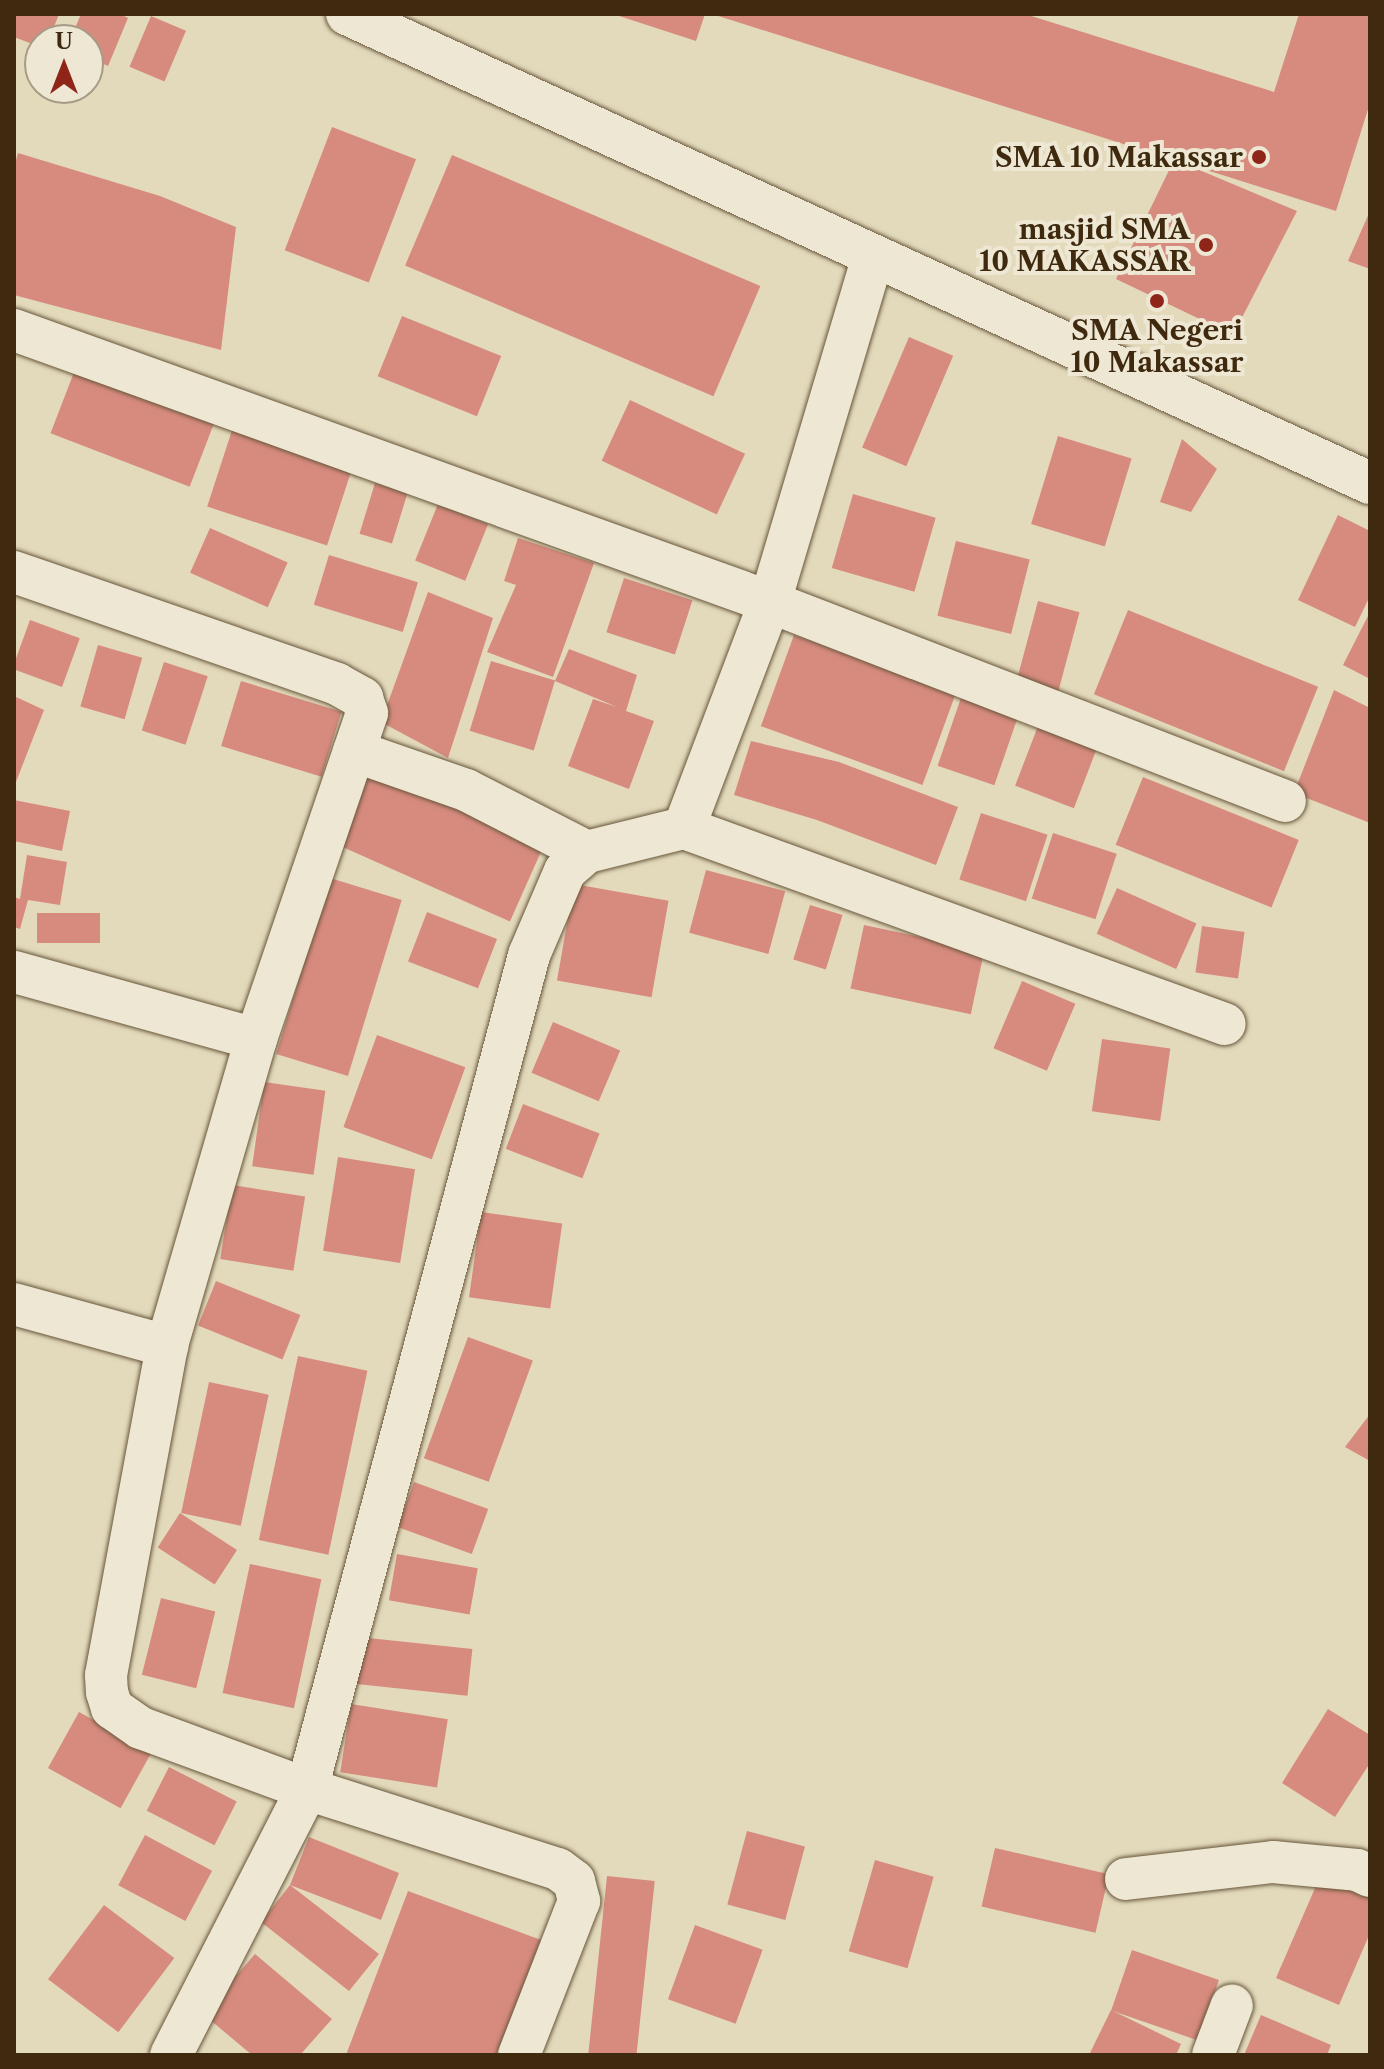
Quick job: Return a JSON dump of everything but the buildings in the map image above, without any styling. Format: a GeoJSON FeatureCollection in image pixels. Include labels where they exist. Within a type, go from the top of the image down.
{"type":"FeatureCollection","features":[{"type":"Feature","properties":{"kind":"street"},"geometry":{"type":"LineString","coordinates":[[347,14],[1370,483]]}},
{"type":"Feature","properties":{"kind":"street"},"geometry":{"type":"LineString","coordinates":[[684,828],[770,602],[873,257]]}},
{"type":"Feature","properties":{"kind":"street"},"geometry":{"type":"LineString","coordinates":[[14,330],[770,602],[1285,801]]}},
{"type":"Feature","properties":{"kind":"street"},"geometry":{"type":"LineString","coordinates":[[14,572],[355,692],[366,704],[367,713],[256,1039],[167,1346],[106,1675],[112,1708],[125,1720],[141,1728],[307,1789],[558,1869],[574,1881],[579,1901],[519,2055]]}},
{"type":"Feature","properties":{"kind":"street"},"geometry":{"type":"LineString","coordinates":[[354,751],[466,790],[587,852]]}},
{"type":"Feature","properties":{"kind":"street"},"geometry":{"type":"LineString","coordinates":[[171,2055],[307,1789],[529,955],[565,871],[587,852],[684,828],[1225,1024]]}},
{"type":"Feature","properties":{"kind":"street"},"geometry":{"type":"LineString","coordinates":[[14,972],[256,1039]]}},
{"type":"Feature","properties":{"kind":"street"},"geometry":{"type":"LineString","coordinates":[[14,1304],[167,1346]]}},
{"type":"Feature","properties":{"kind":"street"},"geometry":{"type":"LineString","coordinates":[[1126,1879],[1273,1862],[1357,1870],[1370,1876]]}},
{"type":"Feature","properties":{"kind":"street"},"geometry":{"type":"LineString","coordinates":[[1213,2055],[1232,2005]]}},
{"type":"Feature","properties":{"kind":"place","name":"SMA 10 Makassar"},"geometry":{"type":"Point","coordinates":[1259,157]}},
{"type":"Feature","properties":{"kind":"place","name":"masjid SMA 10 MAKASSAR"},"geometry":{"type":"Point","coordinates":[1206,245]}},
{"type":"Feature","properties":{"kind":"place","name":"SMA Negeri 10 Makassar"},"geometry":{"type":"Point","coordinates":[1157,301]}}]}
